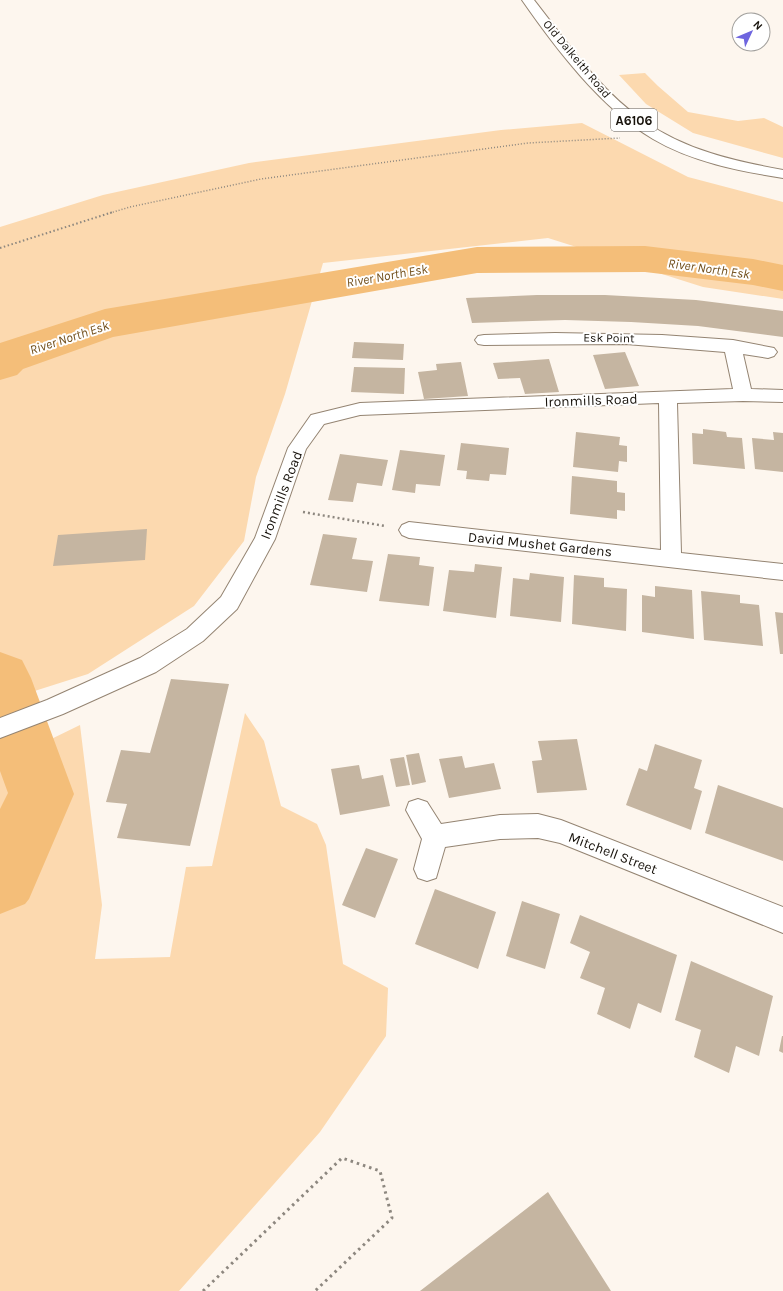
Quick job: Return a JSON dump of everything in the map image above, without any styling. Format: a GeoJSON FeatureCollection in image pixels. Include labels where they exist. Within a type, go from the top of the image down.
{"type":"FeatureCollection","features":[{"type":"Feature","properties":{"kind":"street","name":"Old Dalkeith Road"},"geometry":{"type":"LineString","coordinates":[[528,0],[602,91],[623,110],[657,136],[703,156],[783,174]]}},
{"type":"Feature","properties":{"kind":"street","name":"Esk Point"},"geometry":{"type":"LineString","coordinates":[[484,340],[572,337],[619,338],[684,341],[733,346],[768,352]]}},
{"type":"Feature","properties":{"kind":"street"},"geometry":{"type":"LineString","coordinates":[[733,346],[743,395]]}},
{"type":"Feature","properties":{"kind":"street","name":"Ironmills Road"},"geometry":{"type":"LineString","coordinates":[[0,728],[55,707],[148,665],[195,636],[229,603],[264,539],[277,508],[297,448],[318,418],[360,409],[668,397],[743,395],[783,396]]}},
{"type":"Feature","properties":{"kind":"street"},"geometry":{"type":"LineString","coordinates":[[668,397],[671,559]]}},
{"type":"Feature","properties":{"kind":"street","name":"David Mushet Gardens"},"geometry":{"type":"LineString","coordinates":[[409,530],[783,572]]}},
{"type":"Feature","properties":{"kind":"street"},"geometry":{"type":"LineString","coordinates":[[418,810],[435,837],[427,869]]}},
{"type":"Feature","properties":{"kind":"street","name":"Mitchell Street"},"geometry":{"type":"LineString","coordinates":[[435,837],[500,827],[538,826],[561,832],[783,920]]}},
{"type":"Feature","properties":{"kind":"path"},"geometry":{"type":"LineString","coordinates":[[0,248],[130,207],[261,178],[528,143],[657,136]]}},
{"type":"Feature","properties":{"kind":"path"},"geometry":{"type":"LineString","coordinates":[[277,508],[409,530]]}},
{"type":"Feature","properties":{"kind":"path"},"geometry":{"type":"LineString","coordinates":[[203,1291],[342,1158],[380,1171],[392,1218],[315,1291]]}},
{"type":"Feature","properties":{"kind":"shaded area"},"geometry":{"type":"Polygon","coordinates":[[[645,73],[688,112],[738,121],[764,118],[783,127],[783,158],[693,133],[646,104],[619,75],[645,73]]]}},
{"type":"Feature","properties":{"kind":"shaded area"},"geometry":{"type":"Polygon","coordinates":[[[582,123],[688,177],[783,202],[783,299],[703,287],[548,238],[323,263],[285,394],[256,477],[244,541],[194,606],[88,674],[0,702],[0,227],[103,195],[249,163],[501,130],[582,123]]]}},
{"type":"Feature","properties":{"kind":"shaded area"},"geometry":{"type":"Polygon","coordinates":[[[245,713],[264,741],[281,806],[317,824],[326,845],[343,964],[388,988],[386,1036],[320,1132],[179,1291],[0,1291],[0,759],[39,745],[80,725],[102,905],[95,959],[170,957],[186,867],[212,866],[245,713]]]}},
{"type":"Feature","properties":{"kind":"building"},"geometry":{"type":"Polygon","coordinates":[[[537,295],[605,295],[696,300],[783,311],[783,337],[698,326],[631,322],[565,320],[472,323],[466,298],[537,295]]]}},
{"type":"Feature","properties":{"kind":"building"},"geometry":{"type":"Polygon","coordinates":[[[354,342],[404,344],[403,360],[352,358],[354,342]]]}},
{"type":"Feature","properties":{"kind":"building"},"geometry":{"type":"Polygon","coordinates":[[[625,352],[639,386],[605,389],[593,355],[625,352]]]}},
{"type":"Feature","properties":{"kind":"building"},"geometry":{"type":"Polygon","coordinates":[[[549,359],[559,392],[525,394],[520,378],[498,379],[493,363],[549,359]]]}},
{"type":"Feature","properties":{"kind":"building"},"geometry":{"type":"Polygon","coordinates":[[[461,362],[468,396],[424,399],[418,372],[437,370],[436,364],[461,362]]]}},
{"type":"Feature","properties":{"kind":"building"},"geometry":{"type":"Polygon","coordinates":[[[354,367],[405,368],[404,394],[351,392],[354,367]]]}},
{"type":"Feature","properties":{"kind":"building"},"geometry":{"type":"Polygon","coordinates":[[[703,429],[726,432],[727,437],[742,438],[745,469],[693,464],[692,433],[703,434],[703,429]]]}},
{"type":"Feature","properties":{"kind":"building"},"geometry":{"type":"Polygon","coordinates":[[[576,432],[620,437],[619,445],[627,446],[627,462],[619,461],[618,472],[573,467],[576,432]]]}},
{"type":"Feature","properties":{"kind":"building"},"geometry":{"type":"Polygon","coordinates":[[[773,432],[783,433],[783,472],[755,469],[752,438],[774,440],[773,432]]]}},
{"type":"Feature","properties":{"kind":"building"},"geometry":{"type":"Polygon","coordinates":[[[461,443],[509,448],[506,475],[490,474],[489,481],[466,479],[467,471],[457,470],[461,443]]]}},
{"type":"Feature","properties":{"kind":"building"},"geometry":{"type":"Polygon","coordinates":[[[400,450],[445,455],[440,486],[416,484],[415,493],[392,490],[400,450]]]}},
{"type":"Feature","properties":{"kind":"building"},"geometry":{"type":"Polygon","coordinates":[[[340,454],[388,460],[382,486],[357,483],[353,502],[328,500],[340,454]]]}},
{"type":"Feature","properties":{"kind":"building"},"geometry":{"type":"Polygon","coordinates":[[[572,476],[617,481],[617,492],[625,493],[625,511],[617,510],[617,519],[570,514],[572,476]]]}},
{"type":"Feature","properties":{"kind":"building"},"geometry":{"type":"Polygon","coordinates":[[[147,529],[145,560],[53,566],[58,535],[147,529]]]}},
{"type":"Feature","properties":{"kind":"building"},"geometry":{"type":"Polygon","coordinates":[[[323,534],[357,538],[352,559],[373,561],[367,592],[310,585],[323,534]]]}},
{"type":"Feature","properties":{"kind":"building"},"geometry":{"type":"Polygon","coordinates":[[[388,554],[420,557],[419,565],[434,567],[429,606],[379,601],[388,554]]]}},
{"type":"Feature","properties":{"kind":"building"},"geometry":{"type":"Polygon","coordinates":[[[475,564],[502,567],[496,618],[443,611],[449,570],[474,572],[475,564]]]}},
{"type":"Feature","properties":{"kind":"building"},"geometry":{"type":"Polygon","coordinates":[[[530,573],[564,577],[561,622],[510,616],[513,578],[529,580],[530,573]]]}},
{"type":"Feature","properties":{"kind":"building"},"geometry":{"type":"Polygon","coordinates":[[[574,575],[604,578],[604,587],[627,589],[626,631],[572,624],[574,575]]]}},
{"type":"Feature","properties":{"kind":"building"},"geometry":{"type":"Polygon","coordinates":[[[655,586],[692,590],[694,639],[642,632],[642,595],[655,597],[655,586]]]}},
{"type":"Feature","properties":{"kind":"building"},"geometry":{"type":"Polygon","coordinates":[[[701,591],[740,595],[740,603],[759,605],[763,646],[704,640],[701,591]]]}},
{"type":"Feature","properties":{"kind":"building"},"geometry":{"type":"Polygon","coordinates":[[[775,612],[783,613],[783,654],[780,654],[775,612]]]}},
{"type":"Feature","properties":{"kind":"building"},"geometry":{"type":"Polygon","coordinates":[[[171,679],[229,684],[190,846],[117,838],[127,804],[106,802],[121,750],[150,753],[171,679]]]}},
{"type":"Feature","properties":{"kind":"building"},"geometry":{"type":"Polygon","coordinates":[[[577,739],[587,790],[537,793],[532,761],[542,760],[538,741],[577,739]]]}},
{"type":"Feature","properties":{"kind":"building"},"geometry":{"type":"Polygon","coordinates":[[[655,744],[702,760],[694,788],[702,791],[691,830],[626,805],[639,768],[647,771],[655,744]]]}},
{"type":"Feature","properties":{"kind":"building"},"geometry":{"type":"Polygon","coordinates":[[[419,753],[426,782],[412,785],[406,755],[419,753]]]}},
{"type":"Feature","properties":{"kind":"building"},"geometry":{"type":"Polygon","coordinates":[[[462,756],[465,768],[494,763],[501,789],[449,798],[439,759],[462,756]]]}},
{"type":"Feature","properties":{"kind":"building"},"geometry":{"type":"Polygon","coordinates":[[[404,757],[410,785],[396,787],[390,759],[404,757]]]}},
{"type":"Feature","properties":{"kind":"building"},"geometry":{"type":"Polygon","coordinates":[[[359,765],[362,779],[383,775],[390,806],[340,815],[331,769],[359,765]]]}},
{"type":"Feature","properties":{"kind":"building"},"geometry":{"type":"Polygon","coordinates":[[[718,785],[783,808],[783,861],[705,833],[718,785]]]}},
{"type":"Feature","properties":{"kind":"building"},"geometry":{"type":"Polygon","coordinates":[[[366,848],[398,859],[375,918],[342,905],[366,848]]]}},
{"type":"Feature","properties":{"kind":"building"},"geometry":{"type":"Polygon","coordinates":[[[435,889],[496,912],[478,969],[415,944],[435,889]]]}},
{"type":"Feature","properties":{"kind":"building"},"geometry":{"type":"Polygon","coordinates":[[[522,901],[560,914],[545,969],[506,956],[522,901]]]}},
{"type":"Feature","properties":{"kind":"building"},"geometry":{"type":"Polygon","coordinates":[[[580,915],[677,955],[661,1013],[638,1003],[630,1029],[597,1014],[605,988],[580,978],[590,952],[570,943],[580,915]]]}},
{"type":"Feature","properties":{"kind":"building"},"geometry":{"type":"Polygon","coordinates":[[[691,961],[773,996],[759,1056],[736,1046],[729,1073],[694,1057],[701,1030],[675,1020],[691,961]]]}},
{"type":"Feature","properties":{"kind":"building"},"geometry":{"type":"Polygon","coordinates":[[[783,1036],[783,1053],[779,1051],[783,1036]]]}},
{"type":"Feature","properties":{"kind":"building"},"geometry":{"type":"Polygon","coordinates":[[[548,1192],[611,1291],[420,1291],[548,1192]]]}},
{"type":"Feature","properties":{"kind":"waterway","name":"River North Esk"},"geometry":{"type":"LineString","coordinates":[[0,364],[6,358],[105,324],[477,260],[645,259],[753,272],[783,278]]}},
{"type":"Feature","properties":{"kind":"waterway","name":"River North Esk"},"geometry":{"type":"LineString","coordinates":[[0,678],[41,794],[4,875],[0,880]]}}]}
